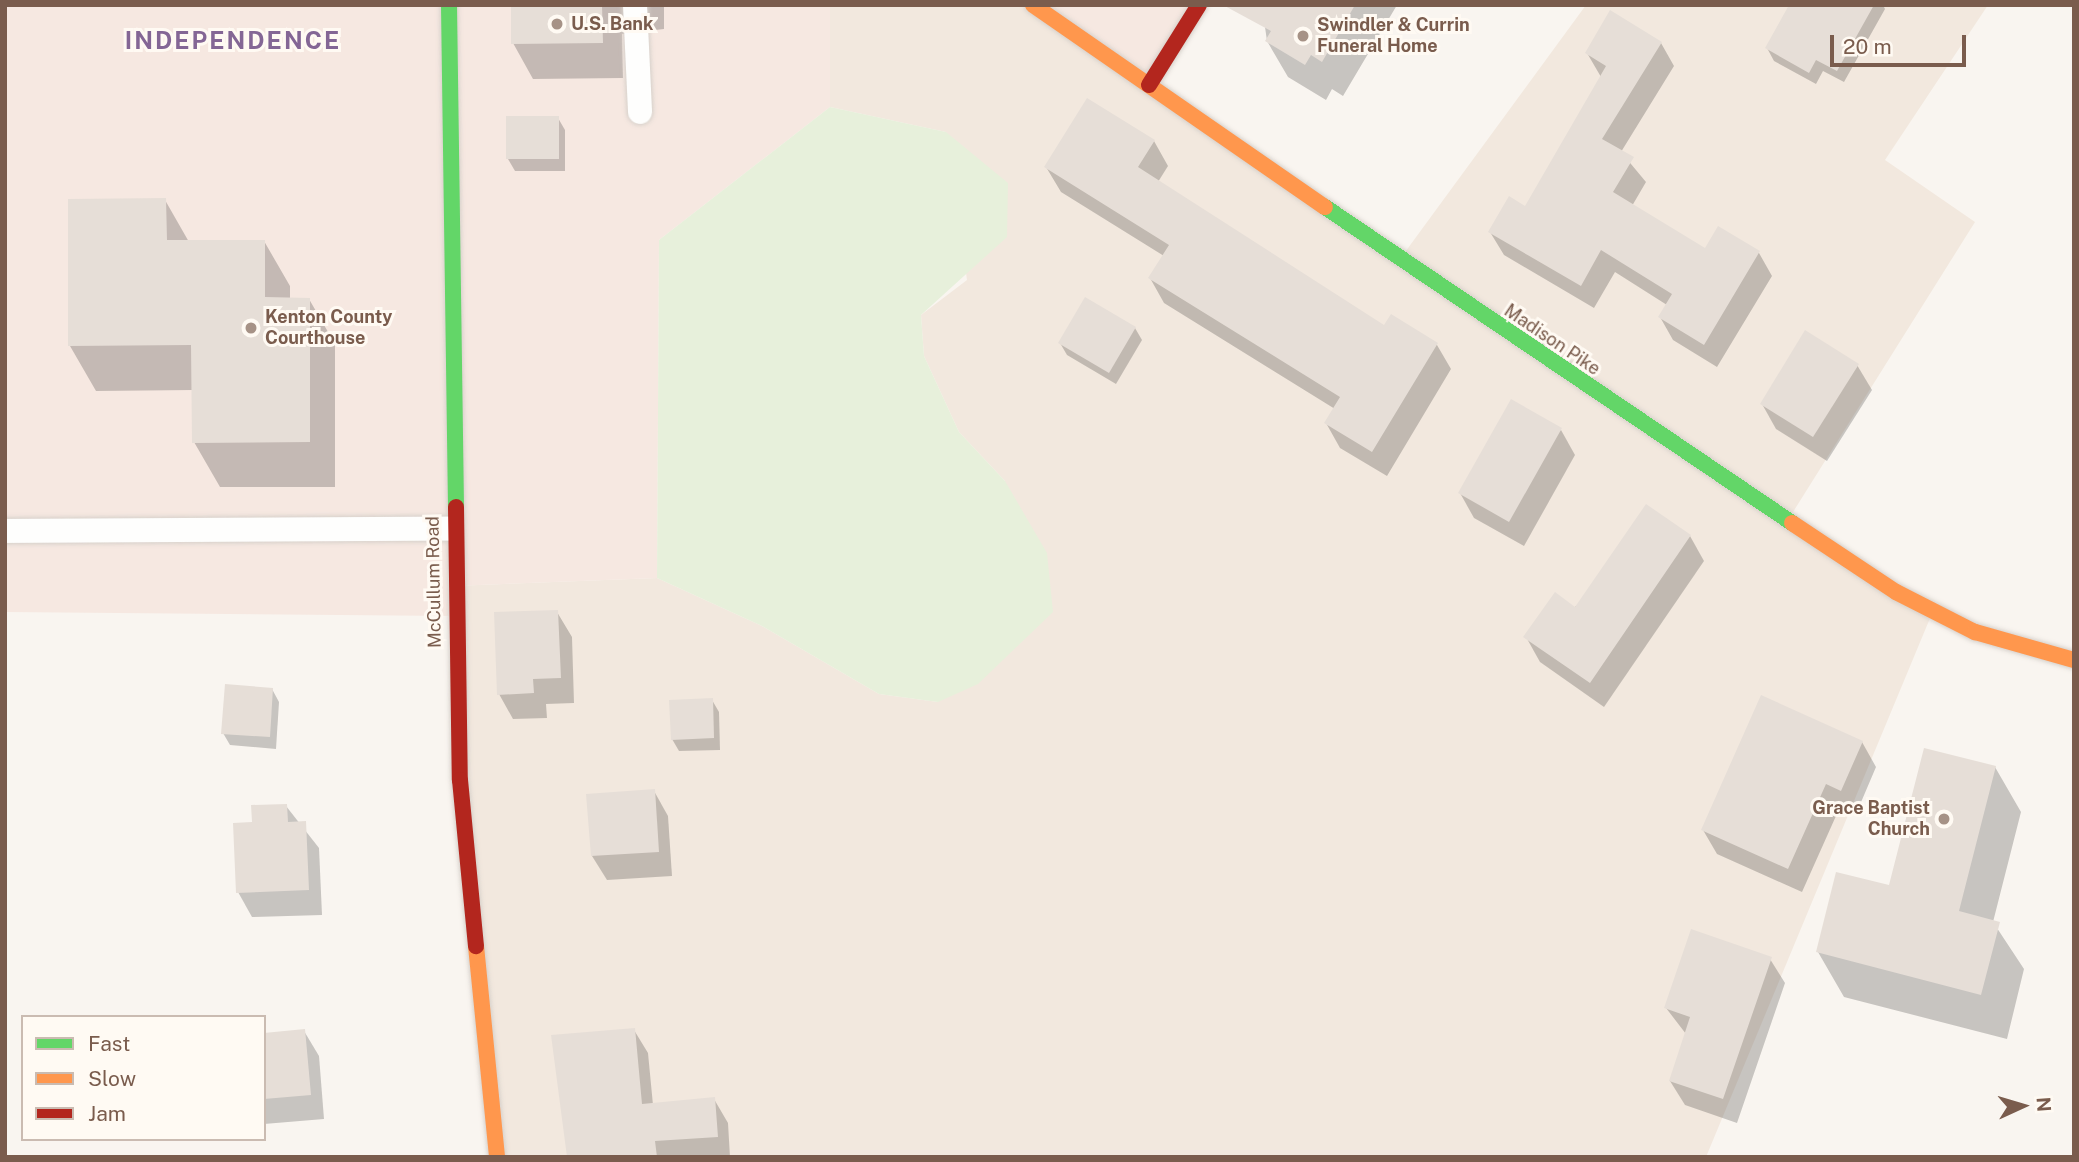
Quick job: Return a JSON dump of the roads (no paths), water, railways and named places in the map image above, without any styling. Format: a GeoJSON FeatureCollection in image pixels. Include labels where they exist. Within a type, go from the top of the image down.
{"type":"FeatureCollection","features":[{"type":"Feature","properties":{"kind":"street","name":"McCullum Road"},"geometry":{"type":"LineString","coordinates":[[449,5],[452,529],[460,780],[497,1157]]}},
{"type":"Feature","properties":{"kind":"street","name":"Madison Pike"},"geometry":{"type":"LineString","coordinates":[[1033,5],[1896,592],[1975,632],[2074,660]]}},
{"type":"Feature","properties":{"kind":"street"},"geometry":{"type":"LineString","coordinates":[[1149,85],[1199,5]]}},
{"type":"Feature","properties":{"kind":"lane"},"geometry":{"type":"LineString","coordinates":[[635,5],[640,112]]}},
{"type":"Feature","properties":{"kind":"lane"},"geometry":{"type":"LineString","coordinates":[[5,531],[452,529]]}},
{"type":"Feature","properties":{"kind":"place","name":"U.S. Bank"},"geometry":{"type":"Point","coordinates":[557,24]}},
{"type":"Feature","properties":{"kind":"place","name":"Swindler & Currin Funeral Home"},"geometry":{"type":"Point","coordinates":[1303,36]}},
{"type":"Feature","properties":{"kind":"place","name":"Kenton County Courthouse"},"geometry":{"type":"Point","coordinates":[251,328]}},
{"type":"Feature","properties":{"kind":"place","name":"Grace Baptist Church"},"geometry":{"type":"Point","coordinates":[1944,819]}},
{"type":"Feature","properties":{"kind":"district","name":"INDEPENDENCE"},"geometry":{"type":"Point","coordinates":[233,41]}}]}
